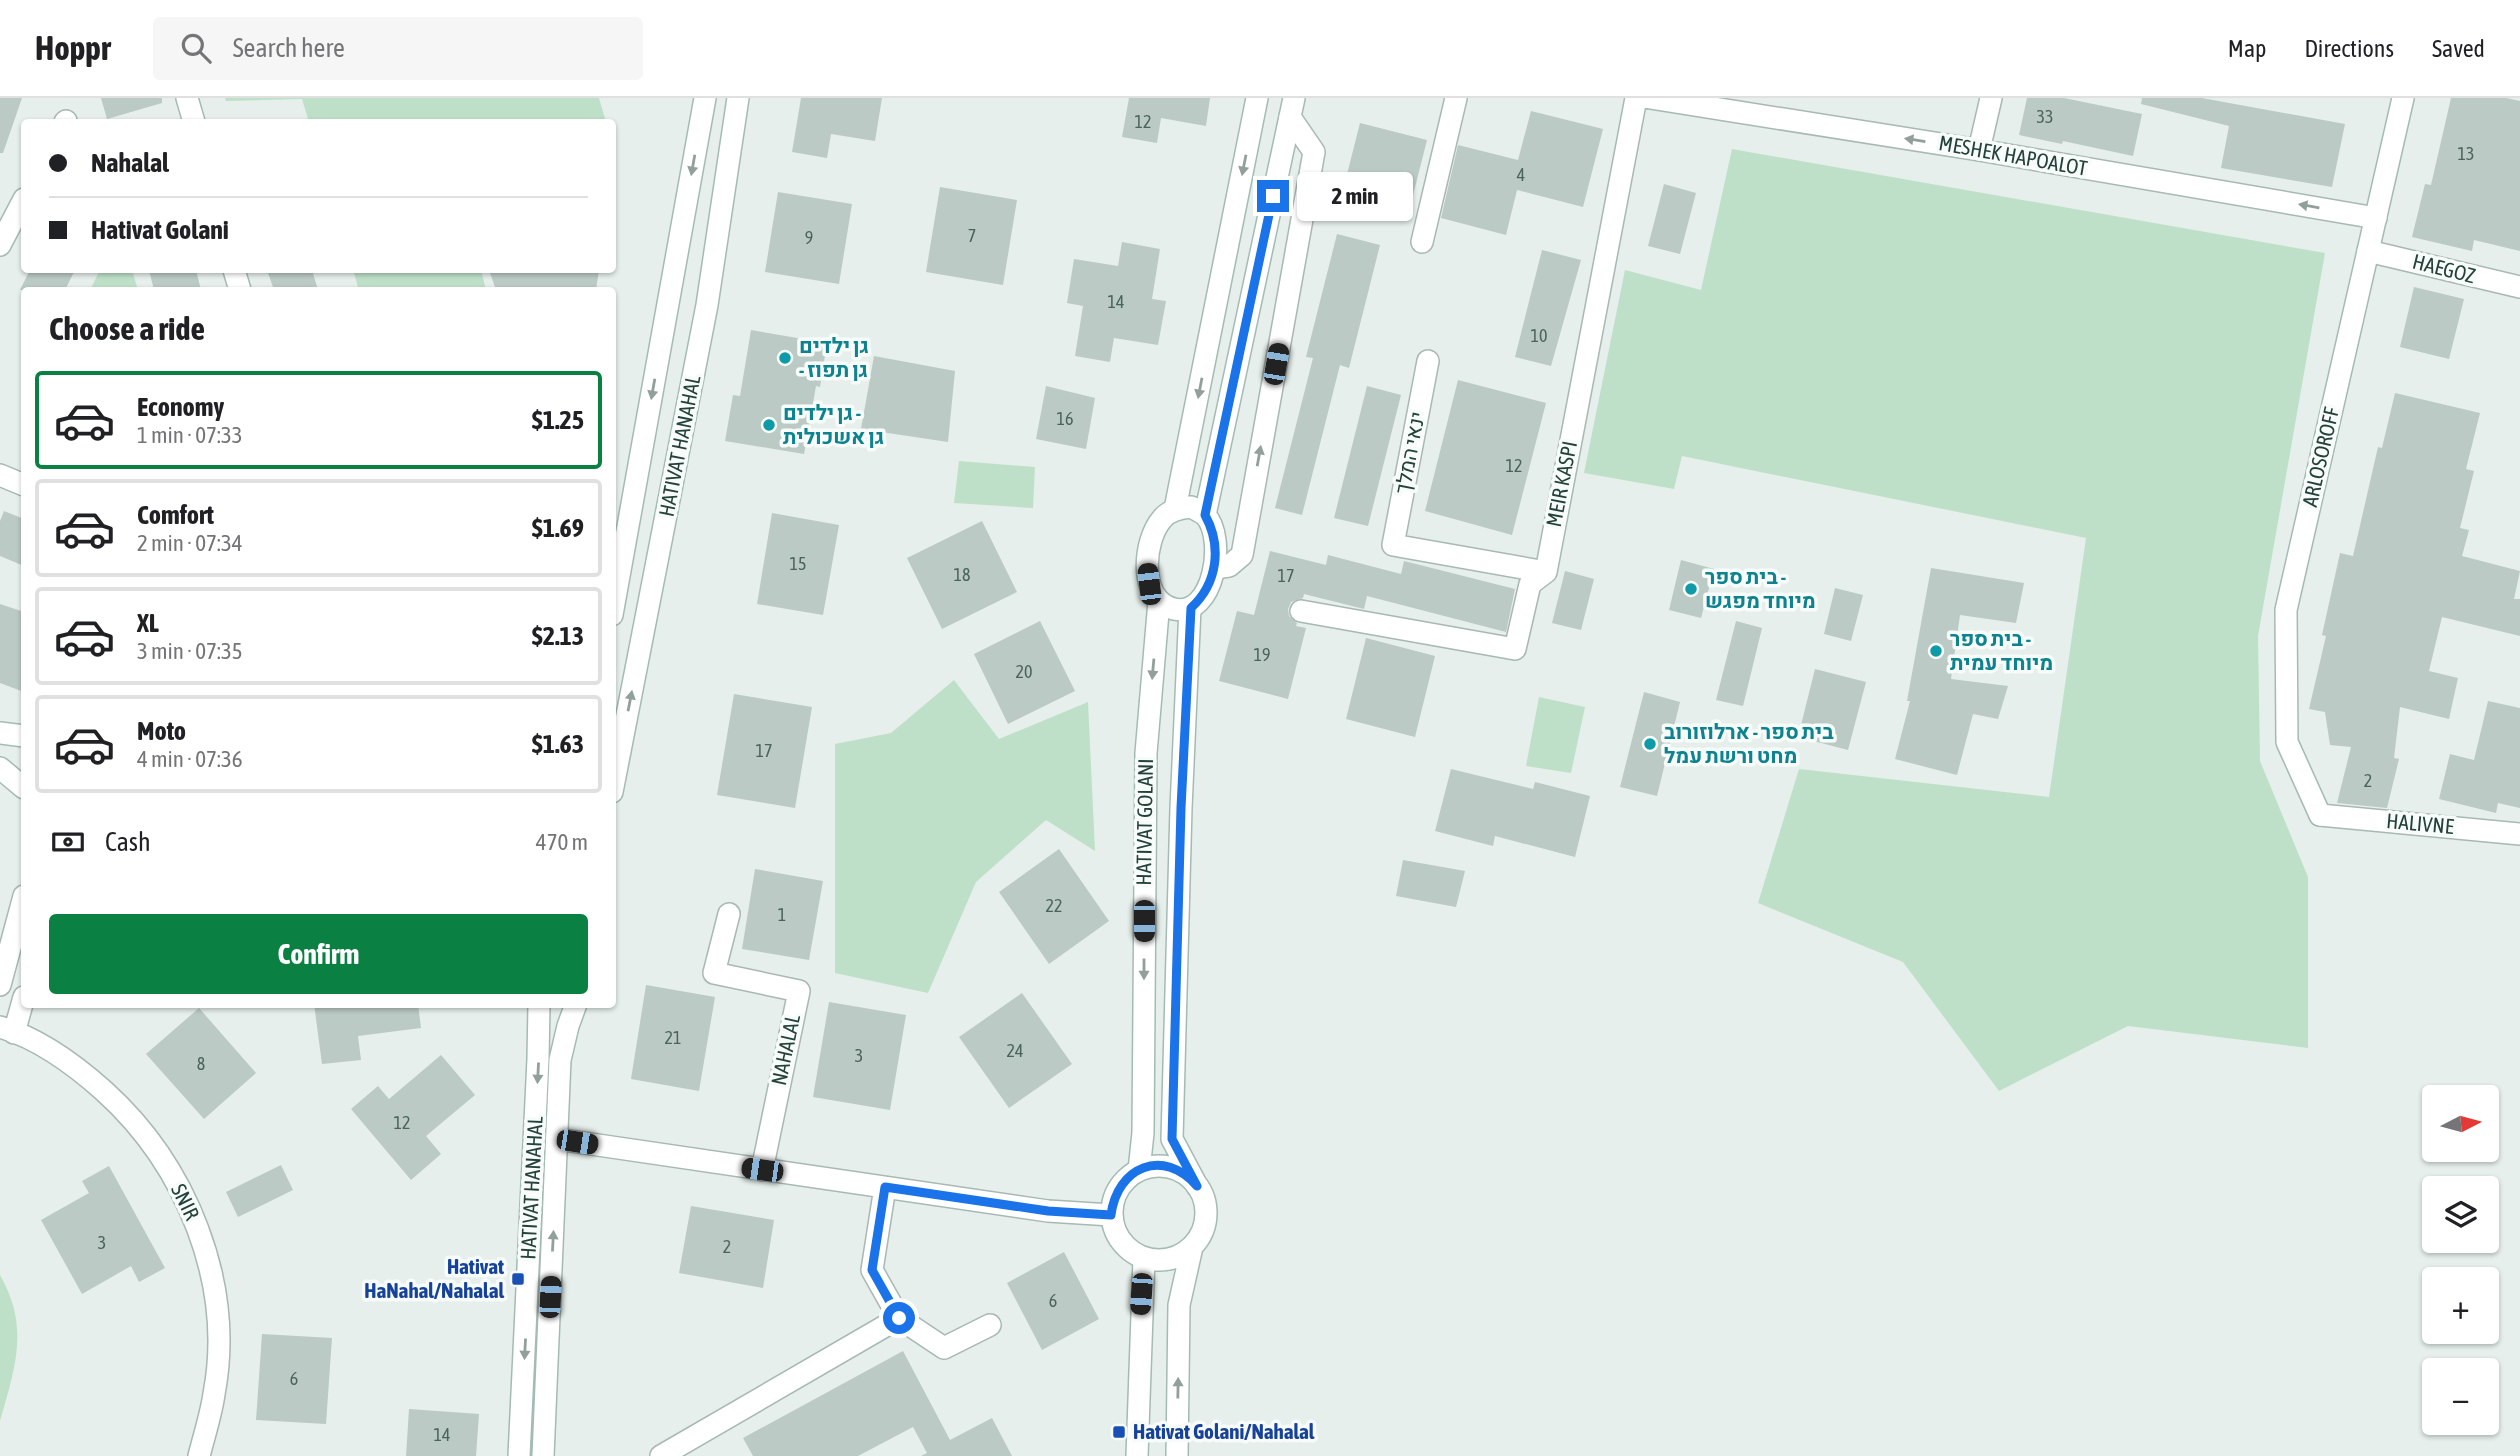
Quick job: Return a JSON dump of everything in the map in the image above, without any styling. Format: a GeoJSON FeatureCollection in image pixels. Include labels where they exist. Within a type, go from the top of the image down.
{"type":"FeatureCollection","features":[{"type":"Feature","properties":{"kind":"street"},"geometry":{"type":"LineString","coordinates":[[187,98],[193,119]]}},
{"type":"Feature","properties":{"kind":"street","name":"HATIVAT HANAHAL"},"geometry":{"type":"LineString","coordinates":[[616,593],[705,98]]}},
{"type":"Feature","properties":{"kind":"street","name":"HATIVAT HANAHAL"},"geometry":{"type":"LineString","coordinates":[[616,771],[707,305],[738,98]]}},
{"type":"Feature","properties":{"kind":"street"},"geometry":{"type":"LineString","coordinates":[[1175,509],[1257,98]]}},
{"type":"Feature","properties":{"kind":"street"},"geometry":{"type":"LineString","coordinates":[[1422,242],[1456,98]]}},
{"type":"Feature","properties":{"kind":"street","name":"MEIR KASPI"},"geometry":{"type":"LineString","coordinates":[[1301,611],[1515,649],[1530,584],[1546,572],[1636,98]]}},
{"type":"Feature","properties":{"kind":"street","name":"MESHEK HAPOALOT"},"geometry":{"type":"LineString","coordinates":[[1650,98],[1728,104],[2376,218]]}},
{"type":"Feature","properties":{"kind":"street"},"geometry":{"type":"LineString","coordinates":[[1979,150],[1991,98]]}},
{"type":"Feature","properties":{"kind":"street","name":"ARLOSOROFF"},"geometry":{"type":"LineString","coordinates":[[2320,815],[2287,743],[2286,610],[2403,98]]}},
{"type":"Feature","properties":{"kind":"street"},"geometry":{"type":"LineString","coordinates":[[1205,515],[1191,507],[1175,509],[1162,519],[1152,538],[1149,584],[1159,601],[1174,609],[1191,608],[1201,598],[1215,568],[1214,537],[1205,515],[1292,107]]}},
{"type":"Feature","properties":{"kind":"street"},"geometry":{"type":"LineString","coordinates":[[1215,568],[1229,566],[1242,555],[1314,152],[1292,107]]}},
{"type":"Feature","properties":{"kind":"street"},"geometry":{"type":"LineString","coordinates":[[0,245],[21,205]]}},
{"type":"Feature","properties":{"kind":"street","name":"HAEGOZ"},"geometry":{"type":"LineString","coordinates":[[2368,251],[2520,287]]}},
{"type":"Feature","properties":{"kind":"street"},"geometry":{"type":"LineString","coordinates":[[1428,361],[1393,545],[1546,572]]}},
{"type":"Feature","properties":{"kind":"street"},"geometry":{"type":"LineString","coordinates":[[0,475],[21,484]]}},
{"type":"Feature","properties":{"kind":"street","name":"HATIVAT GOLANI"},"geometry":{"type":"LineString","coordinates":[[1139,1170],[1143,1133],[1146,753],[1159,601]]}},
{"type":"Feature","properties":{"kind":"street","name":"HATIVAT GOLANI"},"geometry":{"type":"LineString","coordinates":[[1191,608],[1181,808],[1172,1139],[1197,1186]]}},
{"type":"Feature","properties":{"kind":"street"},"geometry":{"type":"LineString","coordinates":[[0,733],[21,736]]}},
{"type":"Feature","properties":{"kind":"street"},"geometry":{"type":"LineString","coordinates":[[0,768],[21,784]]}},
{"type":"Feature","properties":{"kind":"street","name":"HALIVNE"},"geometry":{"type":"LineString","coordinates":[[2320,815],[2520,834]]}},
{"type":"Feature","properties":{"kind":"street"},"geometry":{"type":"LineString","coordinates":[[0,985],[21,907]]}},
{"type":"Feature","properties":{"kind":"street","name":"NAHALAL"},"geometry":{"type":"LineString","coordinates":[[729,914],[715,973],[799,991],[762,1170]]}},
{"type":"Feature","properties":{"kind":"street"},"geometry":{"type":"LineString","coordinates":[[7,1030],[21,1003]]}},
{"type":"Feature","properties":{"kind":"street","name":"HATIVAT HANAHAL"},"geometry":{"type":"LineString","coordinates":[[520,1456],[539,1008]]}},
{"type":"Feature","properties":{"kind":"street","name":"HATIVAT HANAHAL"},"geometry":{"type":"LineString","coordinates":[[543,1456],[560,1060],[575,1008]]}},
{"type":"Feature","properties":{"kind":"street","name":"SNIR"},"geometry":{"type":"LineString","coordinates":[[7,1030],[45,1047],[84,1073],[120,1106],[152,1143],[179,1186],[200,1233],[214,1283],[219,1337],[215,1392],[198,1456]]}},
{"type":"Feature","properties":{"kind":"street"},"geometry":{"type":"LineString","coordinates":[[557,1139],[1048,1211],[1111,1215]]}},
{"type":"Feature","properties":{"kind":"street"},"geometry":{"type":"LineString","coordinates":[[1177,1456],[1179,1305],[1192,1247],[1205,1224],[1206,1211],[1197,1186],[1190,1178],[1171,1167],[1149,1167],[1127,1178],[1118,1188],[1111,1215],[1121,1242],[1131,1252],[1143,1258],[1169,1259],[1192,1247]]}},
{"type":"Feature","properties":{"kind":"street"},"geometry":{"type":"LineString","coordinates":[[885,1187],[872,1270],[899,1318],[944,1348],[990,1325]]}},
{"type":"Feature","properties":{"kind":"street"},"geometry":{"type":"LineString","coordinates":[[1137,1456],[1143,1258]]}},
{"type":"Feature","properties":{"kind":"street"},"geometry":{"type":"LineString","coordinates":[[661,1456],[899,1318]]}},
{"type":"Feature","properties":{"kind":"green space"},"geometry":{"type":"Polygon","coordinates":[[[225,98],[599,98],[605,119],[308,119],[302,99],[226,101],[225,98]]]}},
{"type":"Feature","properties":{"kind":"green space"},"geometry":{"type":"Polygon","coordinates":[[[1732,149],[2325,253],[2258,636],[2260,761],[2308,877],[2308,1048],[2128,1026],[1999,1091],[1903,962],[1758,903],[1799,769],[2049,797],[2086,538],[1682,456],[1674,489],[1584,473],[1625,270],[1701,290],[1732,149]]]}},
{"type":"Feature","properties":{"kind":"green space"},"geometry":{"type":"Polygon","coordinates":[[[98,273],[133,273],[137,287],[92,287],[98,273]]]}},
{"type":"Feature","properties":{"kind":"green space"},"geometry":{"type":"Polygon","coordinates":[[[354,273],[482,273],[485,287],[358,287],[354,273]]]}},
{"type":"Feature","properties":{"kind":"green space"},"geometry":{"type":"Polygon","coordinates":[[[959,461],[1035,467],[1033,508],[954,503],[959,461]]]}},
{"type":"Feature","properties":{"kind":"green space"},"geometry":{"type":"Polygon","coordinates":[[[954,680],[999,739],[1088,702],[1095,851],[1046,820],[976,882],[928,993],[835,973],[835,744],[891,733],[954,680]]]}},
{"type":"Feature","properties":{"kind":"green space"},"geometry":{"type":"Polygon","coordinates":[[[1539,697],[1585,707],[1571,773],[1526,766],[1539,697]]]}},
{"type":"Feature","properties":{"kind":"green space"},"geometry":{"type":"Polygon","coordinates":[[[0,1275],[15,1312],[17,1348],[0,1421],[0,1275]]]}},
{"type":"Feature","properties":{"kind":"building"},"geometry":{"type":"Polygon","coordinates":[[[0,98],[22,98],[3,153],[0,153],[0,98]]]}},
{"type":"Feature","properties":{"kind":"building"},"geometry":{"type":"Polygon","coordinates":[[[101,98],[162,98],[162,103],[107,119],[101,98]]]}},
{"type":"Feature","properties":{"kind":"building"},"geometry":{"type":"Polygon","coordinates":[[[801,98],[882,98],[875,141],[831,134],[827,158],[792,152],[801,98]]]}},
{"type":"Feature","properties":{"kind":"building"},"geometry":{"type":"Polygon","coordinates":[[[1129,98],[1210,98],[1206,126],[1161,118],[1157,143],[1122,137],[1129,98]]]}},
{"type":"Feature","properties":{"kind":"building"},"geometry":{"type":"Polygon","coordinates":[[[2027,98],[2064,98],[2142,114],[2133,156],[2019,135],[2027,98]]]}},
{"type":"Feature","properties":{"kind":"building"},"geometry":{"type":"Polygon","coordinates":[[[2142,98],[2202,98],[2345,124],[2332,187],[2221,168],[2229,126],[2141,104],[2142,98]]]}},
{"type":"Feature","properties":{"kind":"building"},"geometry":{"type":"Polygon","coordinates":[[[2451,98],[2506,98],[2520,101],[2520,251],[2474,240],[2472,251],[2412,237],[2425,184],[2431,185],[2451,98]]]}},
{"type":"Feature","properties":{"kind":"building"},"geometry":{"type":"Polygon","coordinates":[[[1531,111],[1603,129],[1583,207],[1517,190],[1506,235],[1441,218],[1458,145],[1518,160],[1531,111]]]}},
{"type":"Feature","properties":{"kind":"building"},"geometry":{"type":"Polygon","coordinates":[[[1360,123],[1427,140],[1408,215],[1341,198],[1360,123]]]}},
{"type":"Feature","properties":{"kind":"building"},"geometry":{"type":"Polygon","coordinates":[[[1664,184],[1696,193],[1680,254],[1648,246],[1664,184]]]}},
{"type":"Feature","properties":{"kind":"building"},"geometry":{"type":"Polygon","coordinates":[[[940,187],[1017,200],[1003,285],[926,272],[940,187]]]}},
{"type":"Feature","properties":{"kind":"building"},"geometry":{"type":"Polygon","coordinates":[[[778,192],[852,204],[839,284],[765,272],[778,192]]]}},
{"type":"Feature","properties":{"kind":"building"},"geometry":{"type":"Polygon","coordinates":[[[1337,234],[1380,245],[1349,368],[1340,365],[1302,515],[1275,508],[1313,358],[1306,357],[1337,234]]]}},
{"type":"Feature","properties":{"kind":"building"},"geometry":{"type":"Polygon","coordinates":[[[1122,242],[1160,249],[1152,299],[1166,301],[1158,345],[1114,338],[1110,362],[1075,356],[1083,306],[1067,303],[1074,259],[1118,266],[1122,242]]]}},
{"type":"Feature","properties":{"kind":"building"},"geometry":{"type":"Polygon","coordinates":[[[1542,250],[1581,260],[1551,366],[1515,357],[1542,250]]]}},
{"type":"Feature","properties":{"kind":"building"},"geometry":{"type":"Polygon","coordinates":[[[28,273],[74,273],[66,287],[22,287],[28,273]]]}},
{"type":"Feature","properties":{"kind":"building"},"geometry":{"type":"Polygon","coordinates":[[[150,273],[197,273],[200,287],[153,287],[150,273]]]}},
{"type":"Feature","properties":{"kind":"building"},"geometry":{"type":"Polygon","coordinates":[[[268,273],[313,273],[317,287],[273,287],[268,273]]]}},
{"type":"Feature","properties":{"kind":"building"},"geometry":{"type":"Polygon","coordinates":[[[490,273],[599,273],[596,287],[495,287],[490,273]]]}},
{"type":"Feature","properties":{"kind":"building"},"geometry":{"type":"Polygon","coordinates":[[[2414,287],[2464,299],[2449,359],[2400,347],[2414,287]]]}},
{"type":"Feature","properties":{"kind":"building"},"geometry":{"type":"Polygon","coordinates":[[[751,330],[827,343],[804,454],[725,441],[733,395],[740,396],[751,330]]]}},
{"type":"Feature","properties":{"kind":"building"},"geometry":{"type":"Polygon","coordinates":[[[874,356],[955,371],[948,442],[861,429],[874,356]]]}},
{"type":"Feature","properties":{"kind":"building"},"geometry":{"type":"Polygon","coordinates":[[[1458,380],[1546,403],[1512,535],[1425,511],[1458,380]]]}},
{"type":"Feature","properties":{"kind":"building"},"geometry":{"type":"Polygon","coordinates":[[[1046,386],[1095,398],[1086,449],[1036,439],[1046,386]]]}},
{"type":"Feature","properties":{"kind":"building"},"geometry":{"type":"Polygon","coordinates":[[[1367,386],[1401,395],[1368,526],[1334,518],[1367,386]]]}},
{"type":"Feature","properties":{"kind":"building"},"geometry":{"type":"Polygon","coordinates":[[[2395,393],[2480,413],[2466,469],[2474,471],[2460,528],[2469,530],[2462,556],[2520,571],[2514,599],[2520,599],[2520,636],[2442,617],[2429,671],[2458,678],[2449,719],[2400,707],[2394,758],[2399,759],[2387,808],[2337,803],[2351,747],[2330,745],[2325,712],[2309,709],[2326,636],[2322,635],[2340,553],[2353,556],[2378,447],[2382,448],[2395,393]]]}},
{"type":"Feature","properties":{"kind":"building"},"geometry":{"type":"Polygon","coordinates":[[[4,511],[21,518],[21,565],[0,556],[0,521],[4,511]]]}},
{"type":"Feature","properties":{"kind":"building"},"geometry":{"type":"Polygon","coordinates":[[[772,513],[839,525],[823,615],[757,604],[772,513]]]}},
{"type":"Feature","properties":{"kind":"building"},"geometry":{"type":"Polygon","coordinates":[[[982,521],[1017,592],[942,629],[907,558],[982,521]]]}},
{"type":"Feature","properties":{"kind":"building"},"geometry":{"type":"Polygon","coordinates":[[[1270,551],[1326,565],[1328,555],[1401,574],[1404,561],[1515,589],[1506,632],[1367,596],[1364,609],[1304,594],[1303,598],[1291,602],[1288,609],[1289,616],[1297,623],[1296,626],[1306,628],[1288,699],[1219,681],[1237,611],[1254,615],[1270,551]]]}},
{"type":"Feature","properties":{"kind":"building","name":"בית ספר - מיוחד מפגש"},"geometry":{"type":"Polygon","coordinates":[[[1681,560],[1714,569],[1701,618],[1669,610],[1681,560]]]}},
{"type":"Feature","properties":{"kind":"building","name":"בית ספר - מיוחד עמית"},"geometry":{"type":"Polygon","coordinates":[[[1931,568],[2024,583],[2016,623],[1960,615],[1951,679],[2008,686],[1998,719],[1973,714],[1957,775],[1895,759],[1910,701],[1907,701],[1931,568]]]}},
{"type":"Feature","properties":{"kind":"building"},"geometry":{"type":"Polygon","coordinates":[[[1565,571],[1594,579],[1581,630],[1552,623],[1565,571]]]}},
{"type":"Feature","properties":{"kind":"building"},"geometry":{"type":"Polygon","coordinates":[[[1835,588],[1863,595],[1851,641],[1824,634],[1835,588]]]}},
{"type":"Feature","properties":{"kind":"building"},"geometry":{"type":"Polygon","coordinates":[[[0,604],[21,611],[21,691],[0,683],[0,604]]]}},
{"type":"Feature","properties":{"kind":"building"},"geometry":{"type":"Polygon","coordinates":[[[1040,621],[1075,691],[1008,724],[974,654],[1040,621]]]}},
{"type":"Feature","properties":{"kind":"building"},"geometry":{"type":"Polygon","coordinates":[[[1736,621],[1762,628],[1743,706],[1716,700],[1736,621]]]}},
{"type":"Feature","properties":{"kind":"building"},"geometry":{"type":"Polygon","coordinates":[[[1366,638],[1435,656],[1415,737],[1346,719],[1366,638]]]}},
{"type":"Feature","properties":{"kind":"building"},"geometry":{"type":"Polygon","coordinates":[[[1815,669],[1866,682],[1848,750],[1798,737],[1815,669]]]}},
{"type":"Feature","properties":{"kind":"building","name":"בית ספר - ארלוזורוב מחט ורשת עמל"},"geometry":{"type":"Polygon","coordinates":[[[1644,692],[1680,702],[1657,796],[1620,787],[1644,692]]]}},
{"type":"Feature","properties":{"kind":"building"},"geometry":{"type":"Polygon","coordinates":[[[734,694],[812,707],[795,808],[717,795],[734,694]]]}},
{"type":"Feature","properties":{"kind":"building"},"geometry":{"type":"Polygon","coordinates":[[[2488,701],[2520,708],[2520,808],[2498,803],[2496,813],[2439,799],[2450,754],[2474,760],[2488,701]]]}},
{"type":"Feature","properties":{"kind":"building"},"geometry":{"type":"Polygon","coordinates":[[[1451,769],[1533,789],[1535,782],[1590,796],[1575,857],[1495,836],[1493,846],[1435,831],[1451,769]]]}},
{"type":"Feature","properties":{"kind":"building"},"geometry":{"type":"Polygon","coordinates":[[[1059,849],[1109,921],[1049,964],[999,892],[1059,849]]]}},
{"type":"Feature","properties":{"kind":"building"},"geometry":{"type":"Polygon","coordinates":[[[1403,860],[1465,871],[1456,907],[1396,896],[1403,860]]]}},
{"type":"Feature","properties":{"kind":"building"},"geometry":{"type":"Polygon","coordinates":[[[755,869],[823,881],[809,960],[742,949],[755,869]]]}},
{"type":"Feature","properties":{"kind":"building"},"geometry":{"type":"Polygon","coordinates":[[[646,985],[715,997],[699,1091],[631,1079],[646,985]]]}},
{"type":"Feature","properties":{"kind":"building"},"geometry":{"type":"Polygon","coordinates":[[[1022,993],[1072,1064],[1009,1108],[959,1037],[1022,993]]]}},
{"type":"Feature","properties":{"kind":"building"},"geometry":{"type":"Polygon","coordinates":[[[829,1002],[906,1015],[890,1110],[813,1097],[829,1002]]]}},
{"type":"Feature","properties":{"kind":"building"},"geometry":{"type":"Polygon","coordinates":[[[199,1008],[256,1073],[204,1119],[146,1054],[199,1008]]]}},
{"type":"Feature","properties":{"kind":"building"},"geometry":{"type":"Polygon","coordinates":[[[315,1008],[418,1008],[421,1028],[358,1036],[361,1060],[322,1064],[315,1008]]]}},
{"type":"Feature","properties":{"kind":"building"},"geometry":{"type":"Polygon","coordinates":[[[441,1055],[475,1095],[426,1136],[441,1154],[411,1180],[351,1109],[378,1086],[389,1099],[441,1055]]]}},
{"type":"Feature","properties":{"kind":"building"},"geometry":{"type":"Polygon","coordinates":[[[281,1165],[293,1190],[238,1217],[226,1192],[281,1165]]]}},
{"type":"Feature","properties":{"kind":"building"},"geometry":{"type":"Polygon","coordinates":[[[109,1166],[165,1268],[139,1282],[131,1266],[82,1294],[41,1220],[89,1193],[82,1181],[109,1166]]]}},
{"type":"Feature","properties":{"kind":"building"},"geometry":{"type":"Polygon","coordinates":[[[691,1206],[774,1220],[763,1288],[679,1273],[691,1206]]]}},
{"type":"Feature","properties":{"kind":"building"},"geometry":{"type":"Polygon","coordinates":[[[1064,1252],[1099,1319],[1042,1350],[1007,1283],[1064,1252]]]}},
{"type":"Feature","properties":{"kind":"building"},"geometry":{"type":"Polygon","coordinates":[[[262,1334],[332,1338],[326,1424],[256,1420],[262,1334]]]}},
{"type":"Feature","properties":{"kind":"building"},"geometry":{"type":"Polygon","coordinates":[[[903,1351],[950,1440],[992,1418],[1012,1456],[921,1456],[927,1453],[913,1427],[858,1456],[753,1456],[743,1438],[903,1351]]]}},
{"type":"Feature","properties":{"kind":"building"},"geometry":{"type":"Polygon","coordinates":[[[409,1409],[479,1414],[476,1456],[406,1456],[409,1409]]]}},
{"type":"Feature","properties":{"kind":"place","name":"גן ילדים - גן תפוז"},"geometry":{"type":"Point","coordinates":[785,358]}},
{"type":"Feature","properties":{"kind":"place","name":"גן ילדים - גן אשכולית"},"geometry":{"type":"Point","coordinates":[769,425]}},
{"type":"Feature","properties":{"kind":"place","name":"בית ספר - מיוחד מפגש"},"geometry":{"type":"Point","coordinates":[1691,589]}},
{"type":"Feature","properties":{"kind":"place","name":"בית ספר - מיוחד עמית"},"geometry":{"type":"Point","coordinates":[1936,651]}},
{"type":"Feature","properties":{"kind":"place","name":"בית ספר - ארלוזורוב מחט ורשת עמל"},"geometry":{"type":"Point","coordinates":[1650,744]}},
{"type":"Feature","properties":{"kind":"place","name":"Hativat HaNahal/Nahalal"},"geometry":{"type":"Point","coordinates":[518,1279]}},
{"type":"Feature","properties":{"kind":"place","name":"Hativat Golani/Nahalal"},"geometry":{"type":"Point","coordinates":[1119,1432]}},
{"type":"Feature","properties":{"kind":"route"},"geometry":{"type":"LineString","coordinates":[[899,1318],[872,1270],[885,1187],[1048,1211],[1111,1215],[1118,1188],[1139,1170],[1171,1167],[1181,1171],[1197,1186],[1172,1139],[1181,808],[1191,608],[1201,598],[1215,568],[1214,537],[1205,515],[1273,196]]}}]}
